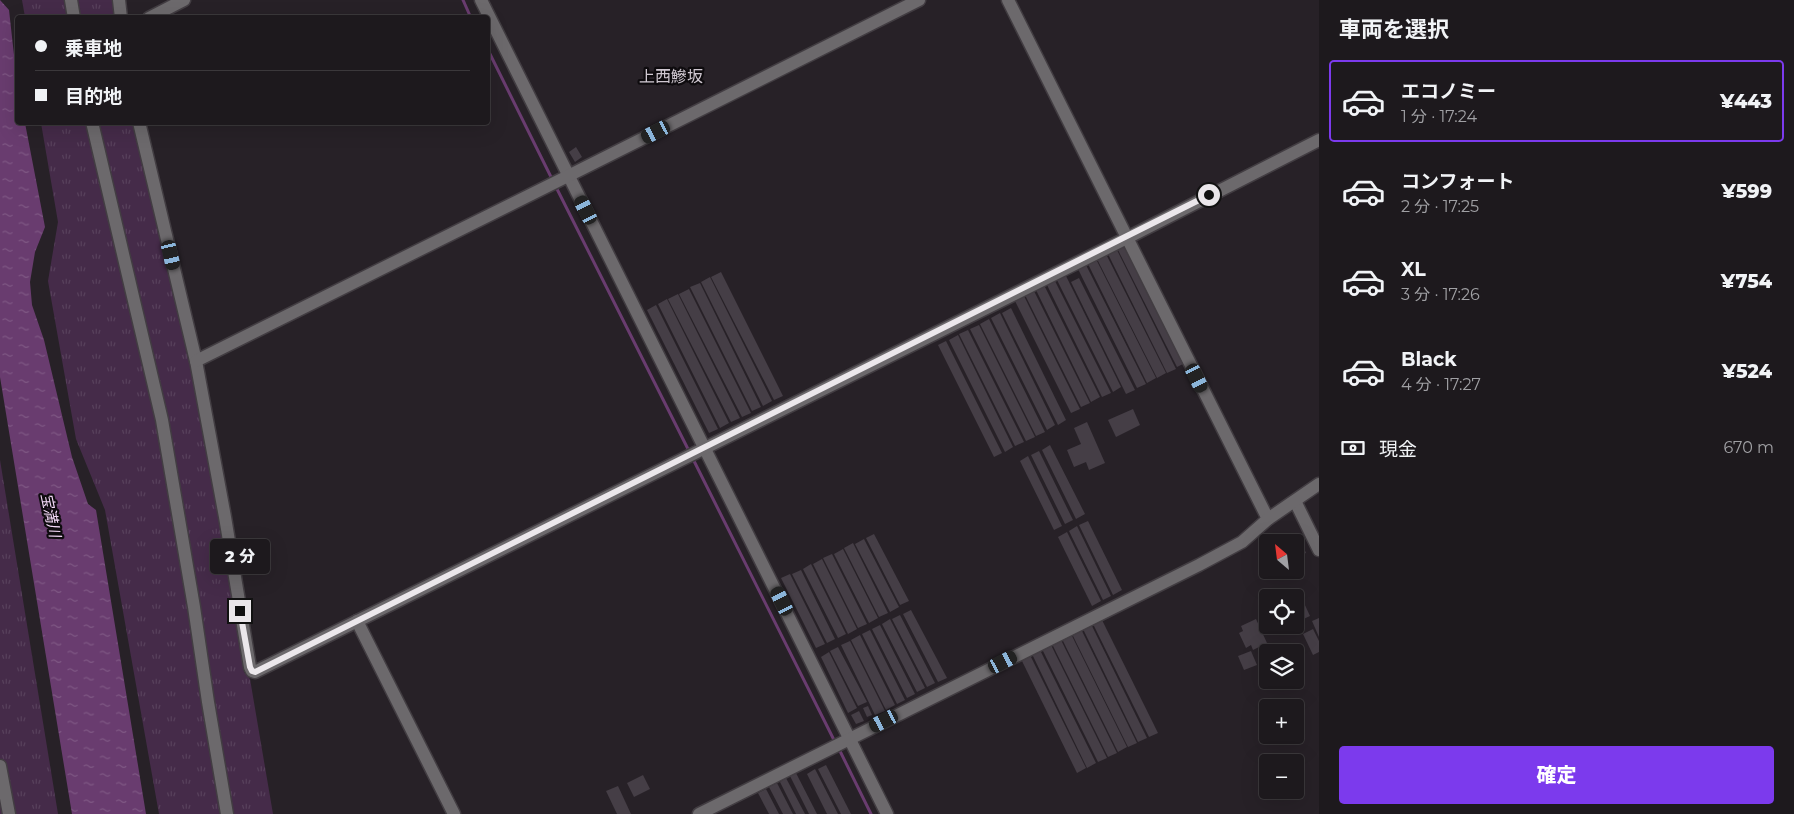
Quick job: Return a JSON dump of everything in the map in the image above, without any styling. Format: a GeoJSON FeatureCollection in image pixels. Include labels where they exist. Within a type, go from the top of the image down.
{"type":"FeatureCollection","features":[{"type":"Feature","properties":{"kind":"street"},"geometry":{"type":"LineString","coordinates":[[71,0],[74,15]]}},
{"type":"Feature","properties":{"kind":"street"},"geometry":{"type":"LineString","coordinates":[[119,0],[121,15]]}},
{"type":"Feature","properties":{"kind":"street"},"geometry":{"type":"LineString","coordinates":[[155,15],[184,0]]}},
{"type":"Feature","properties":{"kind":"street"},"geometry":{"type":"LineString","coordinates":[[481,0],[488,15]]}},
{"type":"Feature","properties":{"kind":"street"},"geometry":{"type":"LineString","coordinates":[[196,360],[565,178],[919,0]]}},
{"type":"Feature","properties":{"kind":"street"},"geometry":{"type":"LineString","coordinates":[[1008,0],[1268,519]]}},
{"type":"Feature","properties":{"kind":"street"},"geometry":{"type":"LineString","coordinates":[[490,19],[565,178],[846,740],[887,814]]}},
{"type":"Feature","properties":{"kind":"street"},"geometry":{"type":"LineString","coordinates":[[93,125],[162,420],[227,814]]}},
{"type":"Feature","properties":{"kind":"street"},"geometry":{"type":"LineString","coordinates":[[140,125],[196,360],[250,667],[255,672],[1127,238],[1319,140]]}},
{"type":"Feature","properties":{"kind":"street"},"geometry":{"type":"LineString","coordinates":[[699,814],[1242,542],[1268,519],[1319,484]]}},
{"type":"Feature","properties":{"kind":"street"},"geometry":{"type":"LineString","coordinates":[[1295,501],[1319,550]]}},
{"type":"Feature","properties":{"kind":"street"},"geometry":{"type":"LineString","coordinates":[[357,621],[454,814]]}},
{"type":"Feature","properties":{"kind":"street"},"geometry":{"type":"LineString","coordinates":[[0,766],[9,814]]}},
{"type":"Feature","properties":{"kind":"green space"},"geometry":{"type":"Polygon","coordinates":[[[22,0],[114,0],[116,15],[25,15],[22,0]]]}},
{"type":"Feature","properties":{"kind":"green space"},"geometry":{"type":"Polygon","coordinates":[[[41,125],[135,125],[190,363],[221,523],[244,672],[250,679],[273,814],[159,814],[105,510],[76,439],[48,281],[58,222],[41,125]]]}},
{"type":"Feature","properties":{"kind":"green space"},"geometry":{"type":"Polygon","coordinates":[[[0,460],[58,814],[0,814],[0,460]]]}},
{"type":"Feature","properties":{"kind":"water","name":"宝満川"},"geometry":{"type":"Polygon","coordinates":[[[0,0],[9,10],[15,64],[15,125],[25,125],[45,227],[35,252],[30,282],[32,305],[44,340],[72,457],[88,504],[96,510],[146,814],[72,814],[0,377],[0,0]]]}},
{"type":"Feature","properties":{"kind":"building"},"geometry":{"type":"Polygon","coordinates":[[[576,147],[582,157],[575,162],[569,152],[576,147]]]}},
{"type":"Feature","properties":{"kind":"building"},"geometry":{"type":"Polygon","coordinates":[[[1126,244],[1185,363],[1177,367],[1117,248],[1126,244]]]}},
{"type":"Feature","properties":{"kind":"building"},"geometry":{"type":"Polygon","coordinates":[[[1117,250],[1176,369],[1167,373],[1108,254],[1117,250]]]}},
{"type":"Feature","properties":{"kind":"building"},"geometry":{"type":"Polygon","coordinates":[[[1106,254],[1166,373],[1157,378],[1097,259],[1106,254]]]}},
{"type":"Feature","properties":{"kind":"building"},"geometry":{"type":"Polygon","coordinates":[[[1096,259],[1156,378],[1147,383],[1088,264],[1096,259]]]}},
{"type":"Feature","properties":{"kind":"building"},"geometry":{"type":"Polygon","coordinates":[[[1086,265],[1146,384],[1137,388],[1078,269],[1086,265]]]}},
{"type":"Feature","properties":{"kind":"building"},"geometry":{"type":"Polygon","coordinates":[[[721,272],[783,396],[774,400],[711,277],[721,272]]]}},
{"type":"Feature","properties":{"kind":"building"},"geometry":{"type":"Polygon","coordinates":[[[1066,276],[1121,387],[1113,392],[1057,280],[1066,276]]]}},
{"type":"Feature","properties":{"kind":"building"},"geometry":{"type":"Polygon","coordinates":[[[710,277],[772,401],[763,406],[701,282],[710,277]]]}},
{"type":"Feature","properties":{"kind":"building"},"geometry":{"type":"Polygon","coordinates":[[[1079,278],[1135,390],[1126,394],[1071,282],[1079,278]]]}},
{"type":"Feature","properties":{"kind":"building"},"geometry":{"type":"Polygon","coordinates":[[[1055,281],[1111,393],[1102,397],[1047,285],[1055,281]]]}},
{"type":"Feature","properties":{"kind":"building"},"geometry":{"type":"Polygon","coordinates":[[[700,283],[761,407],[752,411],[690,287],[700,283]]]}},
{"type":"Feature","properties":{"kind":"building"},"geometry":{"type":"Polygon","coordinates":[[[1044,285],[1100,397],[1091,402],[1036,290],[1044,285]]]}},
{"type":"Feature","properties":{"kind":"building"},"geometry":{"type":"Polygon","coordinates":[[[689,289],[751,413],[742,417],[679,294],[689,289]]]}},
{"type":"Feature","properties":{"kind":"building"},"geometry":{"type":"Polygon","coordinates":[[[1034,291],[1090,403],[1081,407],[1025,295],[1034,291]]]}},
{"type":"Feature","properties":{"kind":"building"},"geometry":{"type":"Polygon","coordinates":[[[678,294],[740,418],[731,422],[668,299],[678,294]]]}},
{"type":"Feature","properties":{"kind":"building"},"geometry":{"type":"Polygon","coordinates":[[[1024,296],[1080,409],[1071,413],[1015,301],[1024,296]]]}},
{"type":"Feature","properties":{"kind":"building"},"geometry":{"type":"Polygon","coordinates":[[[667,299],[729,423],[720,428],[658,304],[667,299]]]}},
{"type":"Feature","properties":{"kind":"building"},"geometry":{"type":"Polygon","coordinates":[[[656,305],[718,429],[709,433],[647,310],[656,305]]]}},
{"type":"Feature","properties":{"kind":"building"},"geometry":{"type":"Polygon","coordinates":[[[1011,308],[1066,420],[1058,425],[1002,313],[1011,308]]]}},
{"type":"Feature","properties":{"kind":"building"},"geometry":{"type":"Polygon","coordinates":[[[1000,313],[1055,425],[1047,430],[991,318],[1000,313]]]}},
{"type":"Feature","properties":{"kind":"building"},"geometry":{"type":"Polygon","coordinates":[[[989,319],[1045,432],[1036,436],[980,324],[989,319]]]}},
{"type":"Feature","properties":{"kind":"building"},"geometry":{"type":"Polygon","coordinates":[[[979,325],[1035,437],[1026,441],[970,329],[979,325]]]}},
{"type":"Feature","properties":{"kind":"building"},"geometry":{"type":"Polygon","coordinates":[[[968,330],[1024,442],[1015,446],[959,334],[968,330]]]}},
{"type":"Feature","properties":{"kind":"building"},"geometry":{"type":"Polygon","coordinates":[[[958,335],[1013,447],[1005,452],[949,340],[958,335]]]}},
{"type":"Feature","properties":{"kind":"building"},"geometry":{"type":"Polygon","coordinates":[[[946,341],[1002,453],[994,457],[938,345],[946,341]]]}},
{"type":"Feature","properties":{"kind":"building"},"geometry":{"type":"Polygon","coordinates":[[[1133,409],[1140,425],[1116,437],[1108,420],[1133,409]]]}},
{"type":"Feature","properties":{"kind":"building"},"geometry":{"type":"Polygon","coordinates":[[[1087,422],[1105,463],[1089,470],[1086,462],[1074,467],[1067,450],[1081,444],[1074,428],[1087,422]]]}},
{"type":"Feature","properties":{"kind":"building"},"geometry":{"type":"Polygon","coordinates":[[[1050,445],[1085,514],[1076,519],[1042,450],[1050,445]]]}},
{"type":"Feature","properties":{"kind":"building"},"geometry":{"type":"Polygon","coordinates":[[[1039,451],[1073,520],[1065,524],[1031,455],[1039,451]]]}},
{"type":"Feature","properties":{"kind":"building"},"geometry":{"type":"Polygon","coordinates":[[[1028,456],[1062,526],[1054,530],[1020,461],[1028,456]]]}},
{"type":"Feature","properties":{"kind":"building"},"geometry":{"type":"Polygon","coordinates":[[[1088,521],[1122,590],[1113,595],[1079,525],[1088,521]]]}},
{"type":"Feature","properties":{"kind":"building"},"geometry":{"type":"Polygon","coordinates":[[[1077,526],[1111,596],[1103,600],[1069,531],[1077,526]]]}},
{"type":"Feature","properties":{"kind":"building"},"geometry":{"type":"Polygon","coordinates":[[[1067,532],[1101,601],[1092,606],[1058,537],[1067,532]]]}},
{"type":"Feature","properties":{"kind":"building"},"geometry":{"type":"Polygon","coordinates":[[[874,534],[909,601],[900,605],[866,538],[874,534]]]}},
{"type":"Feature","properties":{"kind":"building"},"geometry":{"type":"Polygon","coordinates":[[[864,539],[899,607],[890,612],[855,544],[864,539]]]}},
{"type":"Feature","properties":{"kind":"building"},"geometry":{"type":"Polygon","coordinates":[[[853,543],[888,613],[879,617],[844,548],[853,543]]]}},
{"type":"Feature","properties":{"kind":"building"},"geometry":{"type":"Polygon","coordinates":[[[843,549],[878,618],[869,623],[834,554],[843,549]]]}},
{"type":"Feature","properties":{"kind":"building"},"geometry":{"type":"Polygon","coordinates":[[[832,554],[867,624],[858,628],[823,558],[832,554]]]}},
{"type":"Feature","properties":{"kind":"building"},"geometry":{"type":"Polygon","coordinates":[[[822,559],[857,629],[848,634],[813,564],[822,559]]]}},
{"type":"Feature","properties":{"kind":"building"},"geometry":{"type":"Polygon","coordinates":[[[811,564],[846,634],[838,638],[803,569],[811,564]]]}},
{"type":"Feature","properties":{"kind":"building"},"geometry":{"type":"Polygon","coordinates":[[[801,570],[835,639],[827,643],[792,574],[801,570]]]}},
{"type":"Feature","properties":{"kind":"building"},"geometry":{"type":"Polygon","coordinates":[[[790,574],[825,644],[816,648],[781,578],[790,574]]]}},
{"type":"Feature","properties":{"kind":"building"},"geometry":{"type":"Polygon","coordinates":[[[1304,603],[1310,616],[1304,619],[1304,603]]]}},
{"type":"Feature","properties":{"kind":"building"},"geometry":{"type":"Polygon","coordinates":[[[911,610],[947,678],[938,682],[903,614],[911,610]]]}},
{"type":"Feature","properties":{"kind":"building"},"geometry":{"type":"Polygon","coordinates":[[[900,615],[935,683],[927,687],[892,619],[900,615]]]}},
{"type":"Feature","properties":{"kind":"building"},"geometry":{"type":"Polygon","coordinates":[[[1319,618],[1319,637],[1312,621],[1319,618]]]}},
{"type":"Feature","properties":{"kind":"building"},"geometry":{"type":"Polygon","coordinates":[[[890,619],[925,688],[917,692],[882,624],[890,619]]]}},
{"type":"Feature","properties":{"kind":"building"},"geometry":{"type":"Polygon","coordinates":[[[1256,619],[1259,626],[1259,634],[1263,634],[1267,643],[1259,644],[1259,647],[1253,650],[1251,645],[1246,648],[1239,633],[1243,631],[1241,626],[1256,619]]]}},
{"type":"Feature","properties":{"kind":"building"},"geometry":{"type":"Polygon","coordinates":[[[1102,620],[1158,733],[1149,737],[1093,624],[1102,620]]]}},
{"type":"Feature","properties":{"kind":"building"},"geometry":{"type":"Polygon","coordinates":[[[1091,624],[1147,738],[1138,742],[1083,629],[1091,624]]]}},
{"type":"Feature","properties":{"kind":"building"},"geometry":{"type":"Polygon","coordinates":[[[880,625],[915,694],[907,698],[872,629],[880,625]]]}},
{"type":"Feature","properties":{"kind":"building"},"geometry":{"type":"Polygon","coordinates":[[[1081,629],[1137,743],[1128,747],[1072,634],[1081,629]]]}},
{"type":"Feature","properties":{"kind":"building"},"geometry":{"type":"Polygon","coordinates":[[[1313,629],[1319,641],[1319,652],[1313,655],[1304,634],[1313,629]]]}},
{"type":"Feature","properties":{"kind":"building"},"geometry":{"type":"Polygon","coordinates":[[[870,630],[905,700],[897,704],[862,634],[870,630]]]}},
{"type":"Feature","properties":{"kind":"building"},"geometry":{"type":"Polygon","coordinates":[[[1071,634],[1127,747],[1118,752],[1062,639],[1071,634]]]}},
{"type":"Feature","properties":{"kind":"building"},"geometry":{"type":"Polygon","coordinates":[[[860,635],[895,705],[886,710],[851,640],[860,635]]]}},
{"type":"Feature","properties":{"kind":"building"},"geometry":{"type":"Polygon","coordinates":[[[1061,640],[1117,753],[1108,757],[1052,644],[1061,640]]]}},
{"type":"Feature","properties":{"kind":"building"},"geometry":{"type":"Polygon","coordinates":[[[850,641],[885,711],[875,715],[841,645],[850,641]]]}},
{"type":"Feature","properties":{"kind":"building"},"geometry":{"type":"Polygon","coordinates":[[[1051,645],[1107,758],[1098,762],[1042,649],[1051,645]]]}},
{"type":"Feature","properties":{"kind":"building"},"geometry":{"type":"Polygon","coordinates":[[[838,647],[867,702],[858,706],[830,651],[838,647]]]}},
{"type":"Feature","properties":{"kind":"building"},"geometry":{"type":"Polygon","coordinates":[[[1040,650],[1096,763],[1087,768],[1032,654],[1040,650]]]}},
{"type":"Feature","properties":{"kind":"building"},"geometry":{"type":"Polygon","coordinates":[[[1251,651],[1257,665],[1244,670],[1238,656],[1251,651]]]}},
{"type":"Feature","properties":{"kind":"building"},"geometry":{"type":"Polygon","coordinates":[[[829,652],[857,708],[848,713],[821,657],[829,652]]]}},
{"type":"Feature","properties":{"kind":"building"},"geometry":{"type":"Polygon","coordinates":[[[1030,655],[1086,768],[1077,773],[1021,659],[1030,655]]]}},
{"type":"Feature","properties":{"kind":"building"},"geometry":{"type":"Polygon","coordinates":[[[868,706],[872,715],[867,717],[863,708],[868,706]]]}},
{"type":"Feature","properties":{"kind":"building"},"geometry":{"type":"Polygon","coordinates":[[[859,711],[864,721],[856,724],[851,715],[859,711]]]}},
{"type":"Feature","properties":{"kind":"building"},"geometry":{"type":"Polygon","coordinates":[[[826,765],[851,814],[841,814],[818,769],[826,765]]]}},
{"type":"Feature","properties":{"kind":"building"},"geometry":{"type":"Polygon","coordinates":[[[815,769],[838,814],[827,814],[807,774],[815,769]]]}},
{"type":"Feature","properties":{"kind":"building"},"geometry":{"type":"Polygon","coordinates":[[[796,773],[817,814],[809,814],[790,776],[796,773]]]}},
{"type":"Feature","properties":{"kind":"building"},"geometry":{"type":"Polygon","coordinates":[[[643,775],[650,789],[634,797],[627,783],[643,775]]]}},
{"type":"Feature","properties":{"kind":"building"},"geometry":{"type":"Polygon","coordinates":[[[786,778],[805,814],[796,814],[780,782],[786,778]]]}},
{"type":"Feature","properties":{"kind":"building"},"geometry":{"type":"Polygon","coordinates":[[[777,783],[793,814],[783,814],[769,787],[777,783]]]}},
{"type":"Feature","properties":{"kind":"building"},"geometry":{"type":"Polygon","coordinates":[[[618,786],[631,814],[617,814],[606,791],[618,786]]]}},
{"type":"Feature","properties":{"kind":"building"},"geometry":{"type":"Polygon","coordinates":[[[766,789],[779,814],[769,814],[758,793],[766,789]]]}},
{"type":"Feature","properties":{"kind":"waterway"},"geometry":{"type":"LineString","coordinates":[[463,0],[470,15]]}},
{"type":"Feature","properties":{"kind":"waterway"},"geometry":{"type":"LineString","coordinates":[[490,54],[553,181]]}},
{"type":"Feature","properties":{"kind":"waterway"},"geometry":{"type":"LineString","coordinates":[[556,187],[689,451]]}},
{"type":"Feature","properties":{"kind":"waterway"},"geometry":{"type":"LineString","coordinates":[[692,457],[835,742]]}},
{"type":"Feature","properties":{"kind":"waterway"},"geometry":{"type":"LineString","coordinates":[[838,747],[871,814]]}},
{"type":"Feature","properties":{"kind":"district","name":"上西鰺坂"},"geometry":{"type":"Point","coordinates":[671,76]}},
{"type":"Feature","properties":{"kind":"route"},"geometry":{"type":"LineString","coordinates":[[240,611],[250,667],[255,672],[1127,238],[1209,195]]}}]}
